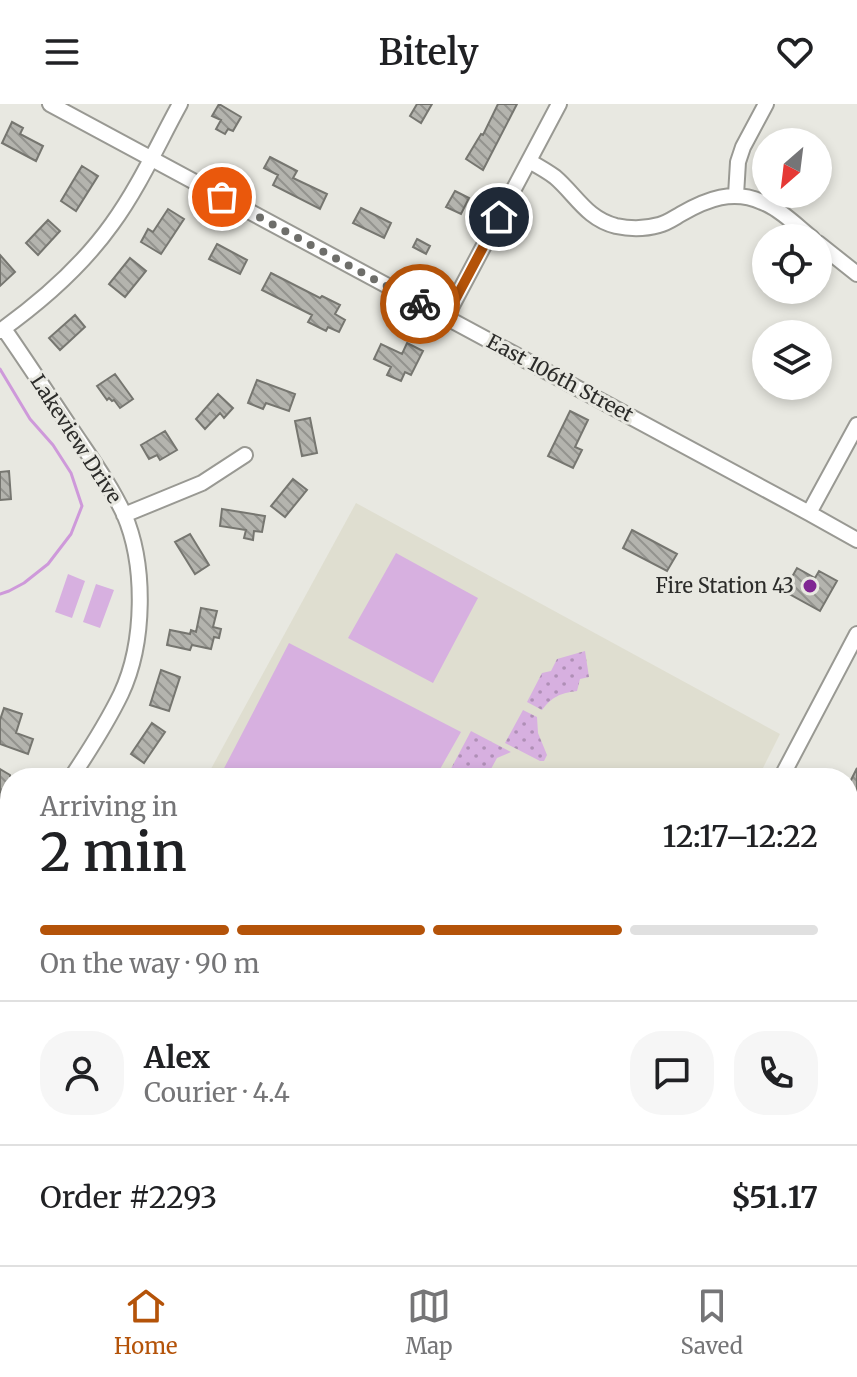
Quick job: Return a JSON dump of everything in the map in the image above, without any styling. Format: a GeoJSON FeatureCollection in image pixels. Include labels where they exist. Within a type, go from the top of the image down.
{"type":"FeatureCollection","features":[{"type":"Feature","properties":{"kind":"street","name":"East 106th Street"},"geometry":{"type":"LineString","coordinates":[[50,104],[857,540]]}},
{"type":"Feature","properties":{"kind":"street"},"geometry":{"type":"LineString","coordinates":[[2,330],[40,300],[89,253],[122,209],[180,104]]}},
{"type":"Feature","properties":{"kind":"street"},"geometry":{"type":"LineString","coordinates":[[446,317],[559,104]]}},
{"type":"Feature","properties":{"kind":"street"},"geometry":{"type":"LineString","coordinates":[[736,195],[738,162],[766,104]]}},
{"type":"Feature","properties":{"kind":"street"},"geometry":{"type":"LineString","coordinates":[[529,161],[557,179],[598,220],[613,225],[630,228],[662,225],[701,203],[736,195],[766,203],[794,224]]}},
{"type":"Feature","properties":{"kind":"street"},"geometry":{"type":"LineString","coordinates":[[832,254],[857,274]]}},
{"type":"Feature","properties":{"kind":"street","name":"Lakeview Drive"},"geometry":{"type":"LineString","coordinates":[[2,330],[98,469],[124,515],[139,577],[135,651],[122,691],[77,768]]}},
{"type":"Feature","properties":{"kind":"street"},"geometry":{"type":"LineString","coordinates":[[809,513],[857,425]]}},
{"type":"Feature","properties":{"kind":"street"},"geometry":{"type":"LineString","coordinates":[[124,515],[202,483],[245,455]]}},
{"type":"Feature","properties":{"kind":"street"},"geometry":{"type":"LineString","coordinates":[[786,768],[857,634]]}},
{"type":"Feature","properties":{"kind":"shaded area"},"geometry":{"type":"Polygon","coordinates":[[[356,503],[780,734],[763,768],[211,768],[356,503]]]}},
{"type":"Feature","properties":{"kind":"shaded area"},"geometry":{"type":"Polygon","coordinates":[[[396,553],[478,598],[433,683],[348,638],[396,553]]]}},
{"type":"Feature","properties":{"kind":"shaded area"},"geometry":{"type":"Polygon","coordinates":[[[68,574],[85,581],[72,618],[55,612],[68,574]]]}},
{"type":"Feature","properties":{"kind":"shaded area"},"geometry":{"type":"Polygon","coordinates":[[[96,584],[114,590],[100,628],[83,622],[96,584]]]}},
{"type":"Feature","properties":{"kind":"shaded area"},"geometry":{"type":"Polygon","coordinates":[[[289,643],[461,732],[441,768],[224,768],[289,643]]]}},
{"type":"Feature","properties":{"kind":"shaded area"},"geometry":{"type":"Polygon","coordinates":[[[585,651],[589,677],[580,679],[577,691],[557,696],[542,710],[527,702],[542,673],[551,671],[557,659],[585,651]]]}},
{"type":"Feature","properties":{"kind":"shaded area"},"geometry":{"type":"Polygon","coordinates":[[[523,710],[537,717],[538,733],[547,755],[544,761],[505,743],[523,710]]]}},
{"type":"Feature","properties":{"kind":"shaded area"},"geometry":{"type":"Polygon","coordinates":[[[471,731],[511,752],[497,758],[492,768],[451,768],[471,731]]]}},
{"type":"Feature","properties":{"kind":"building"},"geometry":{"type":"Polygon","coordinates":[[[219,104],[241,117],[233,131],[228,129],[225,134],[216,129],[221,120],[212,116],[219,104]]]}},
{"type":"Feature","properties":{"kind":"building"},"geometry":{"type":"Polygon","coordinates":[[[417,104],[432,104],[421,123],[410,116],[417,104]]]}},
{"type":"Feature","properties":{"kind":"building"},"geometry":{"type":"Polygon","coordinates":[[[498,104],[517,104],[483,170],[466,159],[483,135],[498,104]]]}},
{"type":"Feature","properties":{"kind":"building"},"geometry":{"type":"Polygon","coordinates":[[[12,122],[23,128],[20,134],[43,146],[36,161],[2,143],[12,122]]]}},
{"type":"Feature","properties":{"kind":"building"},"geometry":{"type":"Polygon","coordinates":[[[270,157],[297,171],[293,178],[327,194],[320,209],[273,185],[278,175],[264,168],[270,157]]]}},
{"type":"Feature","properties":{"kind":"building"},"geometry":{"type":"Polygon","coordinates":[[[82,166],[98,176],[76,211],[61,201],[82,166]]]}},
{"type":"Feature","properties":{"kind":"building"},"geometry":{"type":"Polygon","coordinates":[[[455,191],[469,198],[461,214],[446,207],[455,191]]]}},
{"type":"Feature","properties":{"kind":"building"},"geometry":{"type":"Polygon","coordinates":[[[361,208],[391,223],[384,238],[353,223],[361,208]]]}},
{"type":"Feature","properties":{"kind":"building"},"geometry":{"type":"Polygon","coordinates":[[[168,209],[184,219],[161,254],[141,242],[148,229],[153,232],[168,209]]]}},
{"type":"Feature","properties":{"kind":"building"},"geometry":{"type":"Polygon","coordinates":[[[48,220],[60,231],[38,255],[26,243],[48,220]]]}},
{"type":"Feature","properties":{"kind":"building"},"geometry":{"type":"Polygon","coordinates":[[[417,239],[430,246],[426,254],[413,247],[417,239]]]}},
{"type":"Feature","properties":{"kind":"building"},"geometry":{"type":"Polygon","coordinates":[[[217,244],[247,260],[240,274],[209,259],[217,244]]]}},
{"type":"Feature","properties":{"kind":"building"},"geometry":{"type":"Polygon","coordinates":[[[0,255],[15,272],[0,286],[0,255]]]}},
{"type":"Feature","properties":{"kind":"building"},"geometry":{"type":"Polygon","coordinates":[[[130,258],[146,271],[125,297],[109,284],[130,258]]]}},
{"type":"Feature","properties":{"kind":"building"},"geometry":{"type":"Polygon","coordinates":[[[271,273],[340,305],[335,314],[345,320],[339,332],[328,327],[326,331],[308,322],[312,315],[262,290],[271,273]]]}},
{"type":"Feature","properties":{"kind":"building"},"geometry":{"type":"Polygon","coordinates":[[[75,315],[85,327],[60,350],[49,338],[75,315]]]}},
{"type":"Feature","properties":{"kind":"building"},"geometry":{"type":"Polygon","coordinates":[[[407,343],[423,351],[411,375],[405,372],[401,381],[387,375],[391,367],[374,359],[381,344],[402,354],[407,343]]]}},
{"type":"Feature","properties":{"kind":"building"},"geometry":{"type":"Polygon","coordinates":[[[115,374],[133,399],[120,408],[114,400],[107,400],[97,386],[115,374]]]}},
{"type":"Feature","properties":{"kind":"building"},"geometry":{"type":"Polygon","coordinates":[[[257,380],[295,394],[289,411],[266,403],[263,409],[248,403],[257,380]]]}},
{"type":"Feature","properties":{"kind":"building"},"geometry":{"type":"Polygon","coordinates":[[[218,394],[233,408],[224,418],[220,413],[205,429],[196,419],[218,394]]]}},
{"type":"Feature","properties":{"kind":"building"},"geometry":{"type":"Polygon","coordinates":[[[570,411],[588,420],[575,447],[582,450],[573,468],[548,456],[570,411]]]}},
{"type":"Feature","properties":{"kind":"building"},"geometry":{"type":"Polygon","coordinates":[[[310,418],[317,453],[302,456],[295,421],[310,418]]]}},
{"type":"Feature","properties":{"kind":"building"},"geometry":{"type":"Polygon","coordinates":[[[165,431],[177,450],[160,460],[157,455],[149,459],[141,445],[165,431]]]}},
{"type":"Feature","properties":{"kind":"building"},"geometry":{"type":"Polygon","coordinates":[[[9,471],[11,499],[0,500],[0,472],[9,471]]]}},
{"type":"Feature","properties":{"kind":"building"},"geometry":{"type":"Polygon","coordinates":[[[293,479],[307,490],[285,517],[271,506],[293,479]]]}},
{"type":"Feature","properties":{"kind":"building"},"geometry":{"type":"Polygon","coordinates":[[[222,509],[265,516],[262,532],[254,531],[253,540],[244,538],[246,530],[220,526],[222,509]]]}},
{"type":"Feature","properties":{"kind":"building"},"geometry":{"type":"Polygon","coordinates":[[[632,530],[677,554],[667,571],[623,548],[632,530]]]}},
{"type":"Feature","properties":{"kind":"building"},"geometry":{"type":"Polygon","coordinates":[[[190,534],[209,565],[195,574],[175,542],[190,534]]]}},
{"type":"Feature","properties":{"kind":"building","name":"Fire Station 43"},"geometry":{"type":"Polygon","coordinates":[[[797,568],[815,578],[819,571],[837,581],[820,611],[784,591],[797,568]]]}},
{"type":"Feature","properties":{"kind":"building"},"geometry":{"type":"Polygon","coordinates":[[[201,608],[217,611],[213,627],[221,629],[219,638],[214,637],[211,649],[192,645],[190,650],[167,645],[170,630],[190,634],[191,630],[196,632],[201,608]]]}},
{"type":"Feature","properties":{"kind":"building"},"geometry":{"type":"Polygon","coordinates":[[[161,670],[180,677],[169,711],[150,705],[161,670]]]}},
{"type":"Feature","properties":{"kind":"building"},"geometry":{"type":"Polygon","coordinates":[[[4,708],[22,714],[16,733],[33,739],[28,754],[0,744],[0,720],[4,708]]]}},
{"type":"Feature","properties":{"kind":"building"},"geometry":{"type":"Polygon","coordinates":[[[152,723],[165,732],[144,763],[131,754],[152,723]]]}},
{"type":"Feature","properties":{"kind":"waterway"},"geometry":{"type":"LineString","coordinates":[[0,369],[30,419],[53,445],[71,473],[82,506],[71,534],[48,564],[24,583],[0,594]]}},
{"type":"Feature","properties":{"kind":"way so far"},"geometry":{"type":"LineString","coordinates":[[222,197],[420,304]]}},
{"type":"Feature","properties":{"kind":"place","name":"Fire Station 43"},"geometry":{"type":"Point","coordinates":[810,586]}},
{"type":"Feature","properties":{"kind":"route"},"geometry":{"type":"LineString","coordinates":[[420,304],[446,317],[499,217]]}}]}
